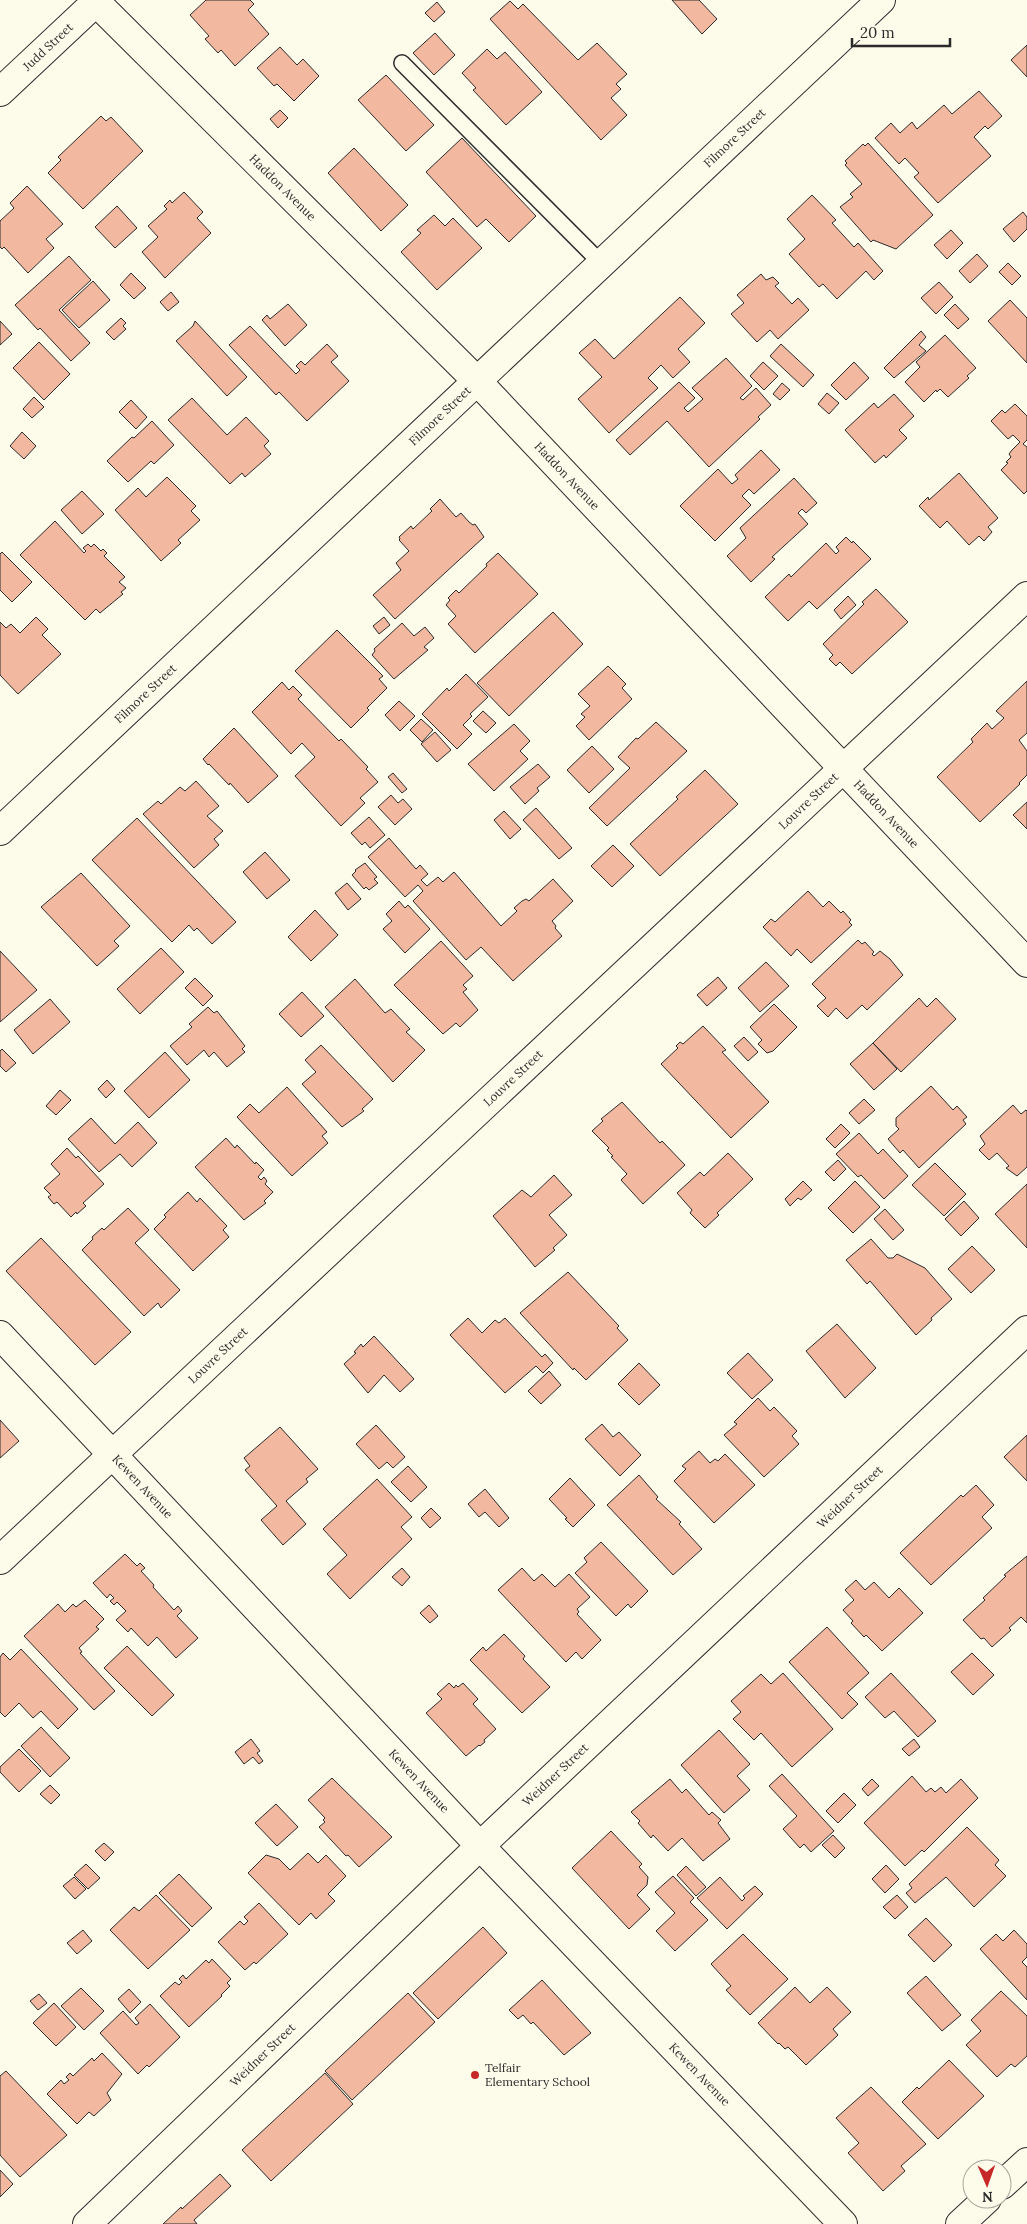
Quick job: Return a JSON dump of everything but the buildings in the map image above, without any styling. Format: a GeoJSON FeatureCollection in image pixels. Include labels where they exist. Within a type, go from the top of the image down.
{"type":"FeatureCollection","features":[{"type":"Feature","properties":{"kind":"street","name":"Filmore Street"},"geometry":{"type":"LineString","coordinates":[[0,831],[881,0]]}},
{"type":"Feature","properties":{"kind":"street","name":"Judd Street"},"geometry":{"type":"LineString","coordinates":[[0,92],[95,1]]}},
{"type":"Feature","properties":{"kind":"street","name":"Haddon Avenue"},"geometry":{"type":"LineString","coordinates":[[95,1],[477,381],[1027,963]]}},
{"type":"Feature","properties":{"kind":"street","name":"Louvre Street"},"geometry":{"type":"LineString","coordinates":[[0,1560],[1027,596]]}},
{"type":"Feature","properties":{"kind":"street","name":"Weidner Street"},"geometry":{"type":"LineString","coordinates":[[87,2224],[480,1846],[1027,1330]]}},
{"type":"Feature","properties":{"kind":"street","name":"Kewen Avenue"},"geometry":{"type":"LineString","coordinates":[[0,1335],[480,1846],[842,2224]]}},
{"type":"Feature","properties":{"kind":"street"},"geometry":{"type":"LineString","coordinates":[[1012,2176],[1027,2162]]}},
{"type":"Feature","properties":{"kind":"street"},"geometry":{"type":"LineString","coordinates":[[960,2224],[976,2209]]}},
{"type":"Feature","properties":{"kind":"lane"},"geometry":{"type":"LineString","coordinates":[[402,63],[602,264]]}},
{"type":"Feature","properties":{"kind":"place","name":"Telfair Elementary School"},"geometry":{"type":"Point","coordinates":[475,2075]}}]}
